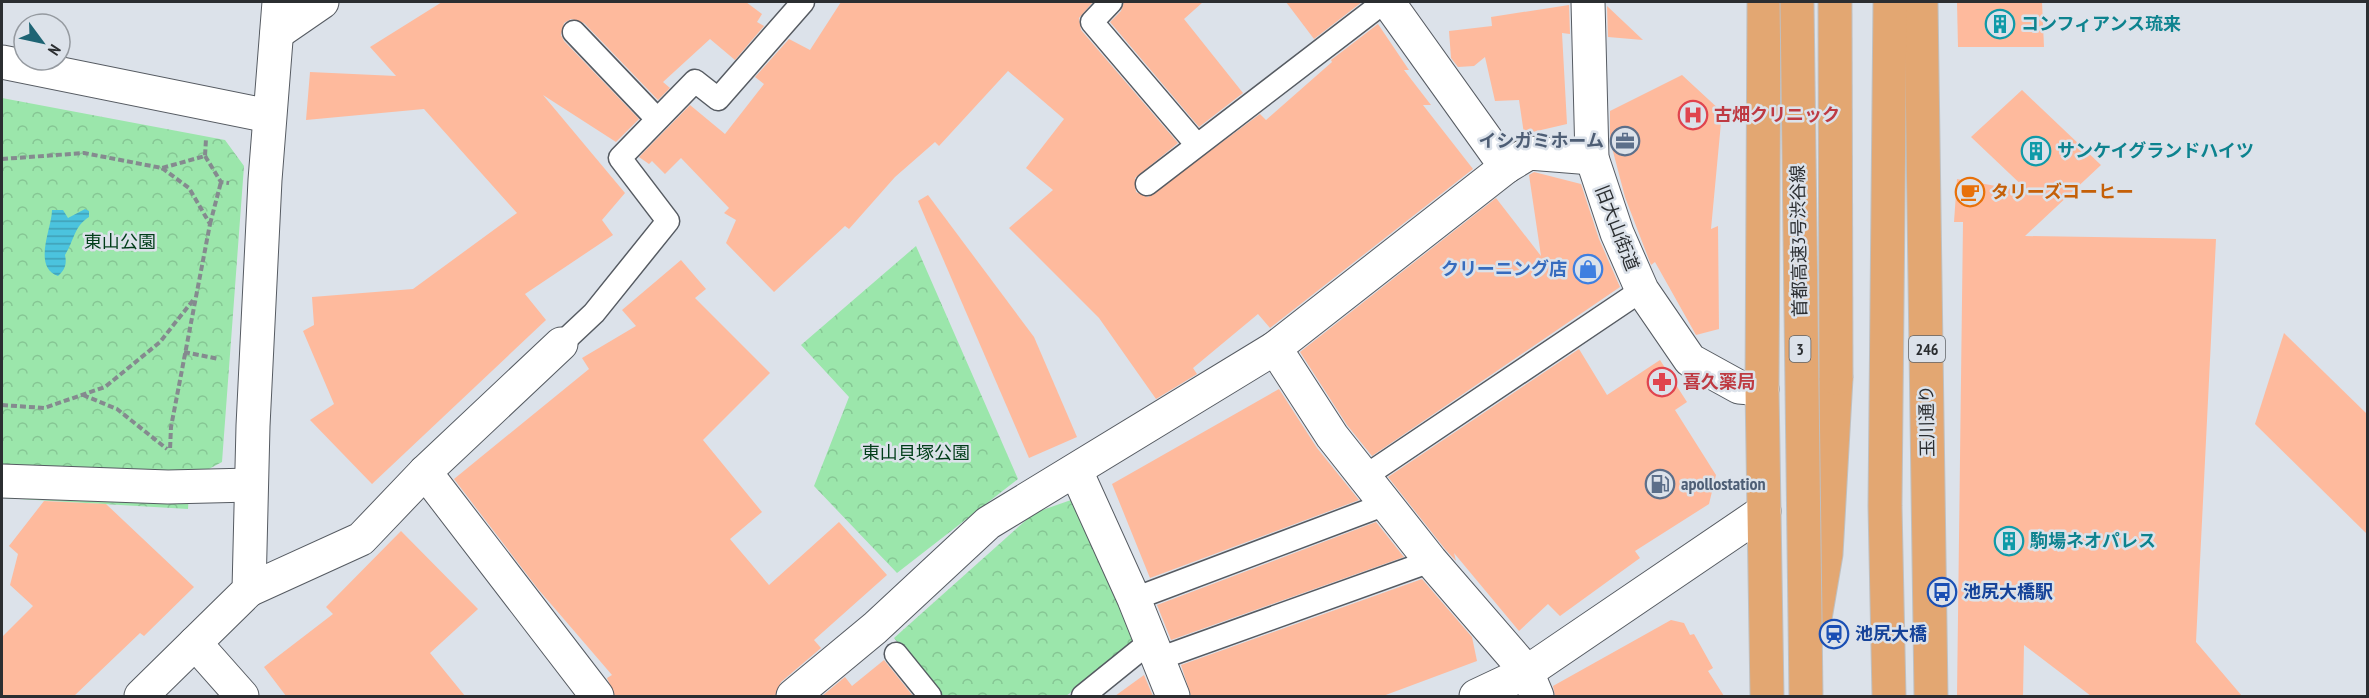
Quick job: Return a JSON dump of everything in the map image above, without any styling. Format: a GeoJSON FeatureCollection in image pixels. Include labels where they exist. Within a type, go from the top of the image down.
{"type":"FeatureCollection","features":[{"type":"Feature","properties":{"kind":"highway"},"geometry":{"type":"LineString","coordinates":[[1764,2],[1762,389],[1767,696]]}},
{"type":"Feature","properties":{"kind":"highway","name":"首都高速3号渋谷線"},"geometry":{"type":"LineString","coordinates":[[1797,2],[1806,696]]}},
{"type":"Feature","properties":{"kind":"highway"},"geometry":{"type":"LineString","coordinates":[[1801,696],[1826,554],[1836,378],[1835,2]]}},
{"type":"Feature","properties":{"kind":"highway"},"geometry":{"type":"LineString","coordinates":[[1889,696],[1885,506],[1890,2]]}},
{"type":"Feature","properties":{"kind":"highway","name":"玉川通り"},"geometry":{"type":"LineString","coordinates":[[1921,2],[1931,696]]}},
{"type":"Feature","properties":{"kind":"highway"},"geometry":{"type":"LineString","coordinates":[[1869,696],[1885,506]]}},
{"type":"Feature","properties":{"kind":"street"},"geometry":{"type":"LineString","coordinates":[[249,590],[250,485],[268,116],[278,17],[322,2]]}},
{"type":"Feature","properties":{"kind":"street"},"geometry":{"type":"LineString","coordinates":[[1386,2],[1506,167]]}},
{"type":"Feature","properties":{"kind":"street","name":"旧大山街道"},"geometry":{"type":"LineString","coordinates":[[1588,2],[1592,158],[1617,233],[1642,290],[1690,360],[1739,387],[1762,389]]}},
{"type":"Feature","properties":{"kind":"street"},"geometry":{"type":"LineString","coordinates":[[2,62],[268,116]]}},
{"type":"Feature","properties":{"kind":"street"},"geometry":{"type":"LineString","coordinates":[[794,696],[875,628],[988,523],[1275,348],[1506,167],[1529,153],[1592,158]]}},
{"type":"Feature","properties":{"kind":"street"},"geometry":{"type":"LineString","coordinates":[[141,696],[249,590],[361,539],[425,472],[561,344]]}},
{"type":"Feature","properties":{"kind":"street"},"geometry":{"type":"LineString","coordinates":[[1275,348],[1332,436],[1532,684]]}},
{"type":"Feature","properties":{"kind":"street"},"geometry":{"type":"LineString","coordinates":[[1076,471],[1134,600],[1173,696]]}},
{"type":"Feature","properties":{"kind":"street"},"geometry":{"type":"LineString","coordinates":[[425,472],[597,696]]}},
{"type":"Feature","properties":{"kind":"street"},"geometry":{"type":"LineString","coordinates":[[2,481],[168,487],[250,485]]}},
{"type":"Feature","properties":{"kind":"street"},"geometry":{"type":"LineString","coordinates":[[1476,696],[1532,684],[1764,512]]}},
{"type":"Feature","properties":{"kind":"street"},"geometry":{"type":"LineString","coordinates":[[195,643],[242,696]]}},
{"type":"Feature","properties":{"kind":"lane"},"geometry":{"type":"LineString","coordinates":[[561,344],[594,313],[668,221],[620,158],[695,81],[717,99],[803,2]]}},
{"type":"Feature","properties":{"kind":"lane"},"geometry":{"type":"LineString","coordinates":[[1111,2],[1092,22],[1197,145]]}},
{"type":"Feature","properties":{"kind":"lane"},"geometry":{"type":"LineString","coordinates":[[1148,184],[1386,2]]}},
{"type":"Feature","properties":{"kind":"lane"},"geometry":{"type":"LineString","coordinates":[[574,32],[657,119]]}},
{"type":"Feature","properties":{"kind":"lane"},"geometry":{"type":"LineString","coordinates":[[1364,477],[1642,290]]}},
{"type":"Feature","properties":{"kind":"lane"},"geometry":{"type":"LineString","coordinates":[[1134,600],[1386,504]]}},
{"type":"Feature","properties":{"kind":"lane"},"geometry":{"type":"LineString","coordinates":[[1083,696],[1155,650],[1431,561]]}},
{"type":"Feature","properties":{"kind":"lane"},"geometry":{"type":"LineString","coordinates":[[896,654],[930,696]]}},
{"type":"Feature","properties":{"kind":"path"},"geometry":{"type":"LineString","coordinates":[[82,395],[117,409],[170,452],[171,427],[184,352],[210,224],[221,182],[205,156],[206,129]]}},
{"type":"Feature","properties":{"kind":"path"},"geometry":{"type":"LineString","coordinates":[[2,159],[84,153],[162,168],[189,188],[210,224]]}},
{"type":"Feature","properties":{"kind":"path"},"geometry":{"type":"LineString","coordinates":[[162,168],[205,156]]}},
{"type":"Feature","properties":{"kind":"path"},"geometry":{"type":"LineString","coordinates":[[221,182],[240,186]]}},
{"type":"Feature","properties":{"kind":"path"},"geometry":{"type":"LineString","coordinates":[[2,405],[44,408],[105,387],[160,342],[196,296]]}},
{"type":"Feature","properties":{"kind":"path"},"geometry":{"type":"LineString","coordinates":[[184,352],[224,360]]}},
{"type":"Feature","properties":{"kind":"green space","name":"東山公園"},"geometry":{"type":"Polygon","coordinates":[[[2,98],[225,140],[244,166],[222,462],[190,479],[188,509],[2,498],[2,98]]]}},
{"type":"Feature","properties":{"kind":"green space","name":"東山貝塚公園"},"geometry":{"type":"Polygon","coordinates":[[[916,246],[1018,479],[897,573],[814,486],[849,397],[801,345],[916,246]]]}},
{"type":"Feature","properties":{"kind":"green space"},"geometry":{"type":"Polygon","coordinates":[[[1071,500],[1139,640],[1066,696],[940,696],[894,638],[1034,513],[1071,500]]]}},
{"type":"Feature","properties":{"kind":"water"},"geometry":{"type":"Polygon","coordinates":[[[85,209],[89,211],[89,217],[77,229],[65,255],[65,267],[58,276],[50,271],[45,256],[52,210],[63,210],[68,218],[85,209]]]}},
{"type":"Feature","properties":{"kind":"building"},"geometry":{"type":"Polygon","coordinates":[[[442,2],[746,2],[762,14],[757,22],[764,26],[735,60],[710,39],[663,82],[670,88],[658,100],[584,23],[571,19],[564,23],[561,35],[564,41],[639,119],[616,142],[543,95],[625,193],[602,220],[613,235],[525,294],[546,320],[372,484],[310,420],[334,404],[303,331],[314,325],[312,297],[413,289],[517,213],[424,109],[306,120],[310,72],[396,76],[370,47],[442,2]]]}},
{"type":"Feature","properties":{"kind":"building"},"geometry":{"type":"Polygon","coordinates":[[[841,2],[1093,2],[1079,18],[1081,30],[1178,143],[1135,178],[1136,192],[1148,197],[1260,114],[1266,120],[1332,62],[1331,60],[1378,24],[1409,70],[1404,70],[1431,105],[1423,105],[1473,169],[1270,328],[1258,314],[1193,368],[1197,374],[1156,399],[1099,318],[1009,228],[1053,190],[1026,168],[1064,119],[1008,71],[939,146],[935,142],[895,177],[849,229],[845,226],[774,292],[726,243],[736,220],[724,213],[729,208],[681,158],[665,174],[652,161],[649,164],[639,157],[690,105],[725,134],[764,84],[755,77],[789,39],[810,50],[841,2]]]}},
{"type":"Feature","properties":{"kind":"building"},"geometry":{"type":"Polygon","coordinates":[[[1124,2],[1203,2],[1184,19],[1243,93],[1199,127],[1110,22],[1121,11],[1124,2]]]}},
{"type":"Feature","properties":{"kind":"building"},"geometry":{"type":"Polygon","coordinates":[[[1286,2],[1362,2],[1314,39],[1286,2]]]}},
{"type":"Feature","properties":{"kind":"building","name":"コンフィアンス琉来"},"geometry":{"type":"Polygon","coordinates":[[[1957,2],[2042,2],[2044,47],[1958,47],[1957,2]]]}},
{"type":"Feature","properties":{"kind":"building"},"geometry":{"type":"Polygon","coordinates":[[[1569,5],[1570,34],[1562,33],[1567,124],[1524,134],[1519,100],[1495,101],[1485,57],[1474,66],[1458,67],[1451,58],[1449,31],[1492,26],[1491,17],[1569,5]]]}},
{"type":"Feature","properties":{"kind":"building"},"geometry":{"type":"Polygon","coordinates":[[[1607,6],[1643,40],[1608,37],[1607,6]]]}},
{"type":"Feature","properties":{"kind":"building"},"geometry":{"type":"Polygon","coordinates":[[[1682,75],[1722,112],[1711,229],[1718,226],[1719,329],[1696,335],[1655,262],[1651,265],[1625,197],[1610,140],[1610,111],[1682,75]]]}},
{"type":"Feature","properties":{"kind":"building"},"geometry":{"type":"Polygon","coordinates":[[[2022,90],[2101,165],[2025,236],[2216,239],[2196,642],[2242,696],[2091,696],[2024,645],[2023,696],[1957,696],[1963,222],[1954,222],[1957,179],[2029,192],[1971,137],[2022,90]]]}},
{"type":"Feature","properties":{"kind":"building"},"geometry":{"type":"Polygon","coordinates":[[[1534,172],[1581,184],[1599,239],[1620,287],[1372,456],[1347,425],[1300,352],[1496,198],[1541,256],[1529,175],[1534,172]]]}},
{"type":"Feature","properties":{"kind":"building"},"geometry":{"type":"Polygon","coordinates":[[[928,195],[1034,337],[1077,437],[1029,458],[918,201],[928,195]]]}},
{"type":"Feature","properties":{"kind":"building"},"geometry":{"type":"Polygon","coordinates":[[[681,260],[706,289],[695,298],[770,373],[703,440],[762,512],[730,539],[769,585],[839,522],[887,575],[814,640],[821,648],[781,682],[775,696],[615,696],[607,678],[612,675],[538,589],[454,479],[589,369],[582,358],[636,326],[622,310],[681,260]]]}},
{"type":"Feature","properties":{"kind":"building"},"geometry":{"type":"Polygon","coordinates":[[[2284,333],[2367,414],[2367,534],[2255,424],[2284,333]]]}},
{"type":"Feature","properties":{"kind":"building"},"geometry":{"type":"Polygon","coordinates":[[[1579,349],[1607,395],[1660,360],[1687,402],[1675,410],[1716,475],[1709,504],[1635,551],[1640,558],[1560,616],[1548,604],[1519,631],[1454,553],[1456,561],[1445,549],[1388,477],[1579,349]]]}},
{"type":"Feature","properties":{"kind":"building"},"geometry":{"type":"Polygon","coordinates":[[[1279,389],[1317,448],[1359,500],[1150,578],[1112,484],[1279,389]]]}},
{"type":"Feature","properties":{"kind":"building"},"geometry":{"type":"Polygon","coordinates":[[[44,501],[106,504],[194,587],[144,636],[140,633],[74,696],[2,696],[2,637],[33,606],[10,585],[18,554],[9,546],[44,501]]]}},
{"type":"Feature","properties":{"kind":"building"},"geometry":{"type":"Polygon","coordinates":[[[1376,522],[1404,557],[1171,640],[1157,605],[1376,522]]]}},
{"type":"Feature","properties":{"kind":"building"},"geometry":{"type":"Polygon","coordinates":[[[401,531],[478,609],[430,653],[465,696],[286,696],[264,667],[333,614],[326,607],[401,531]]]}},
{"type":"Feature","properties":{"kind":"building"},"geometry":{"type":"Polygon","coordinates":[[[1422,579],[1472,637],[1477,661],[1383,696],[1191,696],[1181,665],[1422,579]]]}},
{"type":"Feature","properties":{"kind":"building"},"geometry":{"type":"Polygon","coordinates":[[[1671,620],[1684,623],[1690,635],[1694,634],[1713,668],[1708,671],[1724,696],[1555,696],[1553,686],[1671,620]]]}},
{"type":"Feature","properties":{"kind":"building"},"geometry":{"type":"Polygon","coordinates":[[[884,660],[913,696],[822,696],[845,677],[852,686],[884,660]]]}},
{"type":"Feature","properties":{"kind":"building"},"geometry":{"type":"Polygon","coordinates":[[[1144,675],[1153,696],[1115,696],[1144,675]]]}},
{"type":"Feature","properties":{"kind":"place","name":"コンフィアンス琉来"},"geometry":{"type":"Point","coordinates":[2000,24]}},
{"type":"Feature","properties":{"kind":"place","name":"古畑クリニック"},"geometry":{"type":"Point","coordinates":[1693,115]}},
{"type":"Feature","properties":{"kind":"place","name":"イシガミホーム"},"geometry":{"type":"Point","coordinates":[1625,141]}},
{"type":"Feature","properties":{"kind":"place","name":"サンケイグランドハイツ"},"geometry":{"type":"Point","coordinates":[2036,151]}},
{"type":"Feature","properties":{"kind":"place","name":"タリーズコーヒー"},"geometry":{"type":"Point","coordinates":[1970,192]}},
{"type":"Feature","properties":{"kind":"place","name":"クリーニング店"},"geometry":{"type":"Point","coordinates":[1588,269]}},
{"type":"Feature","properties":{"kind":"place","name":"喜久薬局"},"geometry":{"type":"Point","coordinates":[1662,382]}},
{"type":"Feature","properties":{"kind":"place","name":"apollostation"},"geometry":{"type":"Point","coordinates":[1660,484]}},
{"type":"Feature","properties":{"kind":"place","name":"駒場ネオパレス"},"geometry":{"type":"Point","coordinates":[2009,541]}},
{"type":"Feature","properties":{"kind":"place","name":"池尻大橋駅"},"geometry":{"type":"Point","coordinates":[1942,592]}},
{"type":"Feature","properties":{"kind":"place","name":"池尻大橋"},"geometry":{"type":"Point","coordinates":[1834,634]}}]}
